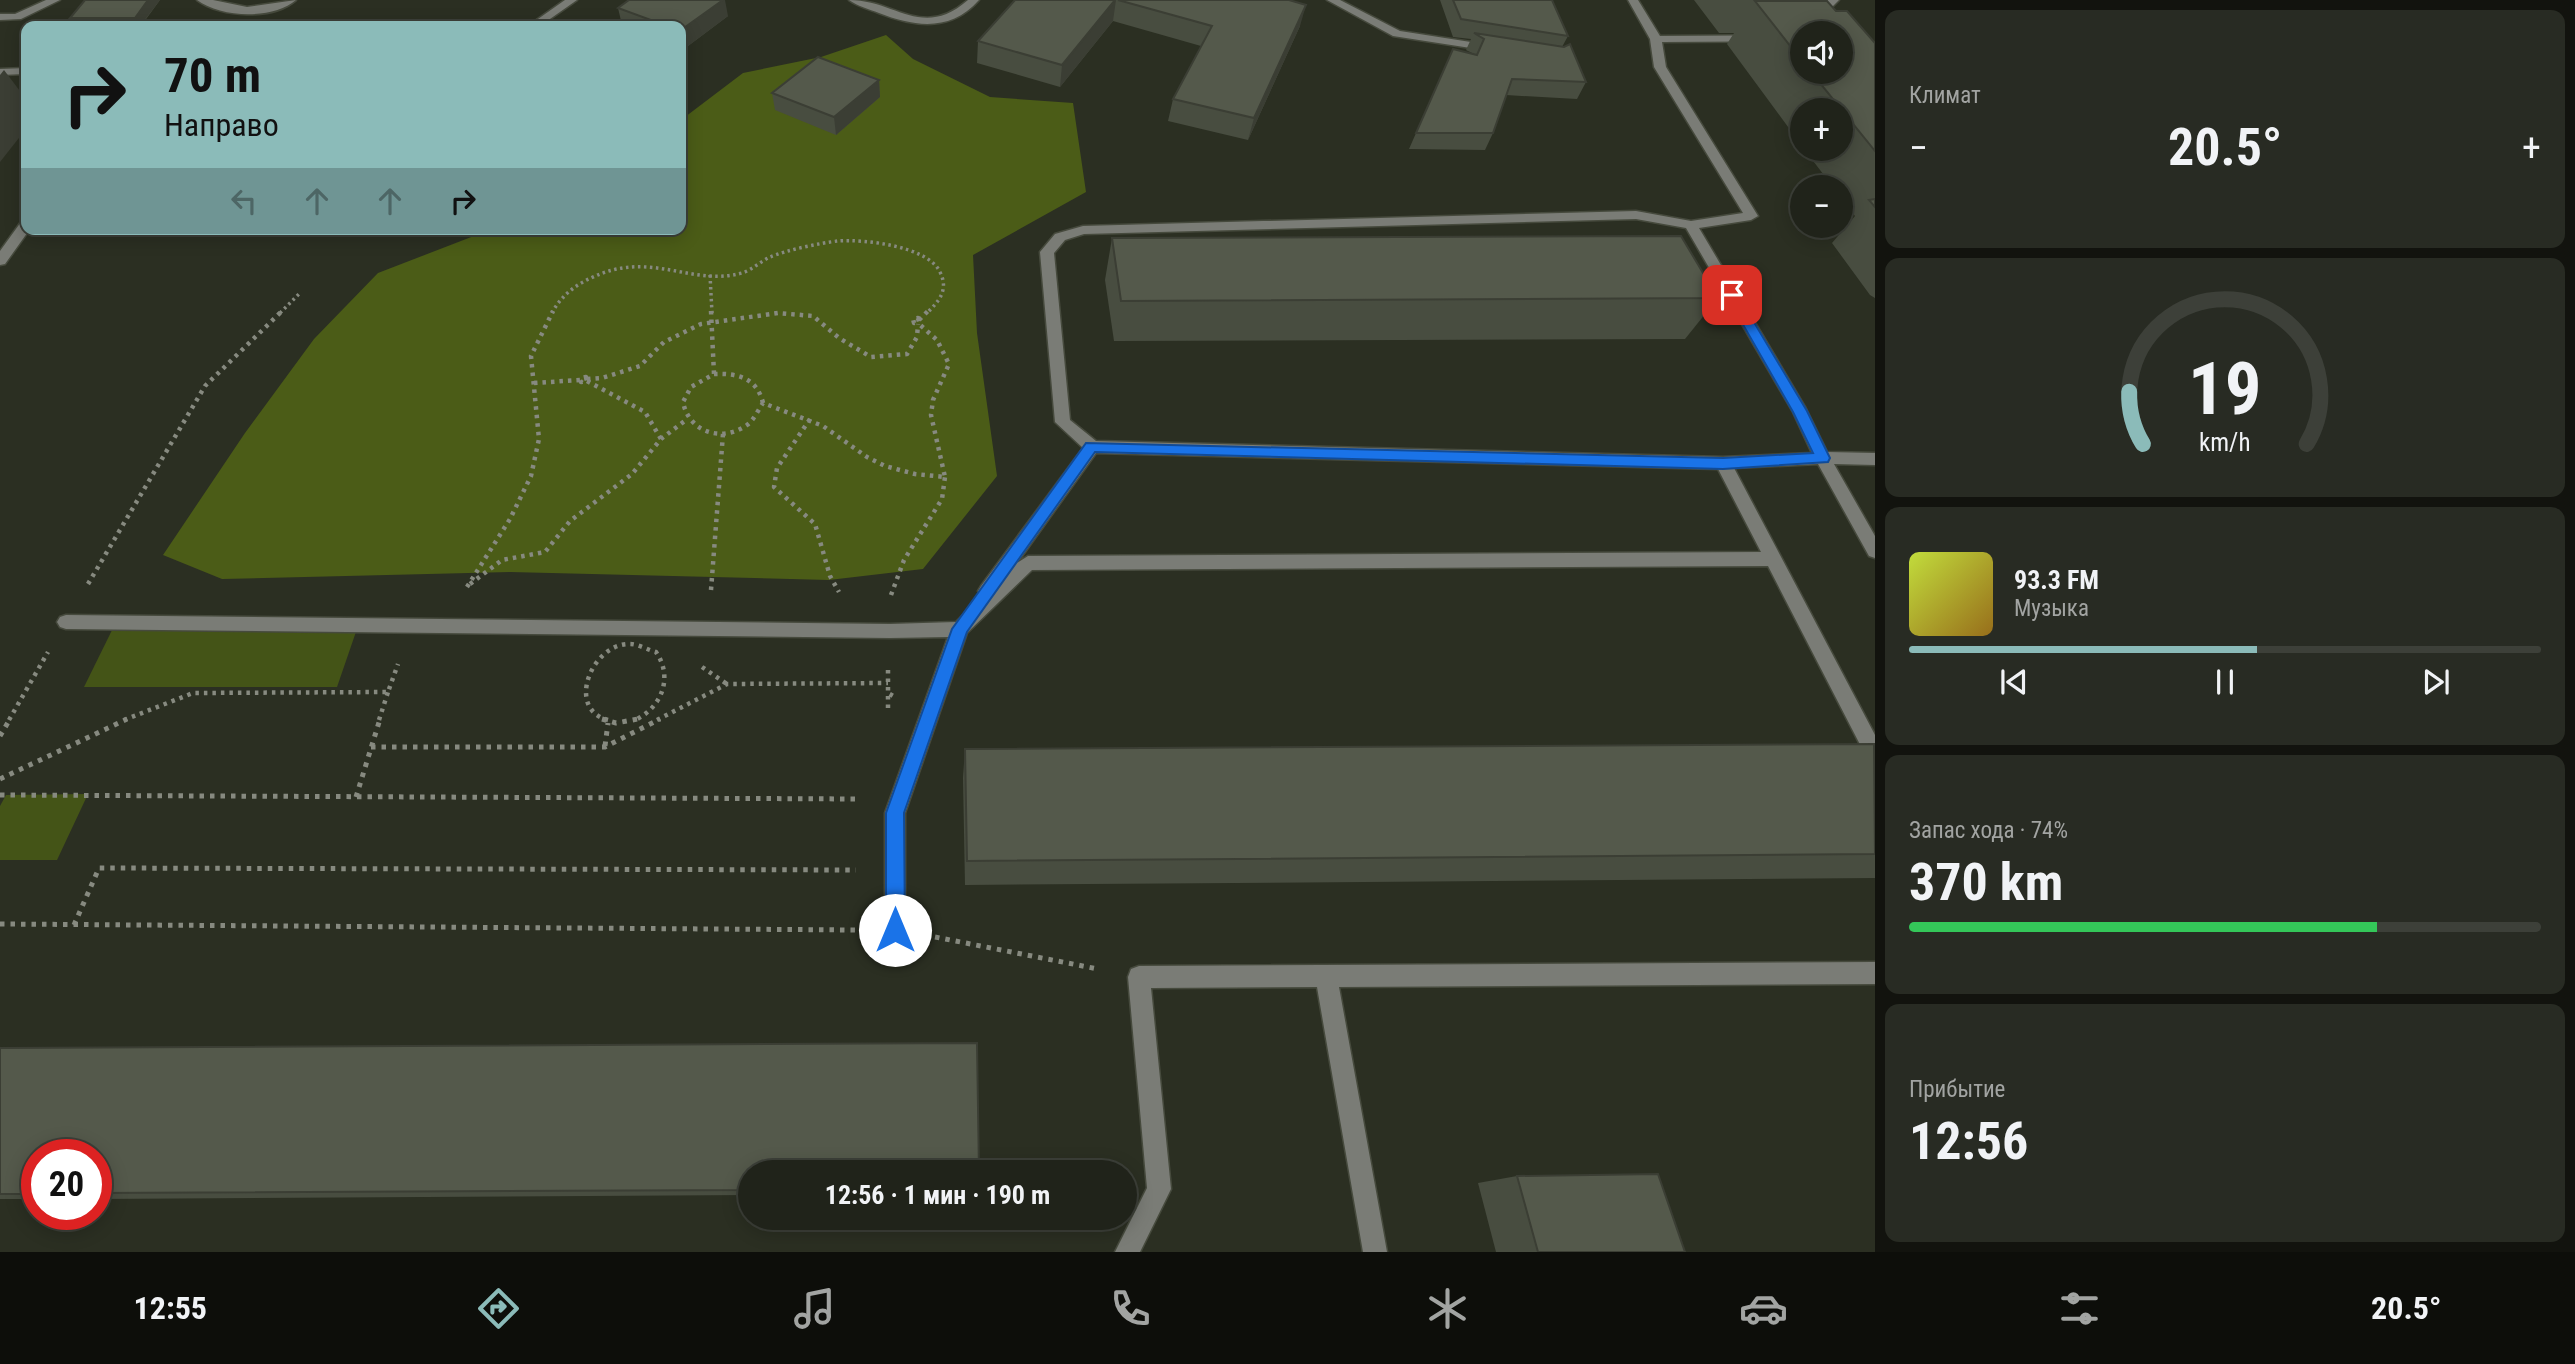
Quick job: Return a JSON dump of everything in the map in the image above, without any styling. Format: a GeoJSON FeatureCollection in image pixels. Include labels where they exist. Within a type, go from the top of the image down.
{"type":"FeatureCollection","features":[{"type":"Feature","properties":{"kind":"street"},"geometry":{"type":"LineString","coordinates":[[0,17],[18,17],[55,0]]}},
{"type":"Feature","properties":{"kind":"street"},"geometry":{"type":"LineString","coordinates":[[202,0],[230,10],[260,12],[291,0]]}},
{"type":"Feature","properties":{"kind":"street"},"geometry":{"type":"LineString","coordinates":[[540,21],[572,0]]}},
{"type":"Feature","properties":{"kind":"street"},"geometry":{"type":"LineString","coordinates":[[854,0],[909,20],[940,23],[966,9],[974,0]]}},
{"type":"Feature","properties":{"kind":"street"},"geometry":{"type":"LineString","coordinates":[[1332,0],[1397,34],[1503,50]]}},
{"type":"Feature","properties":{"kind":"street"},"geometry":{"type":"LineString","coordinates":[[1633,0],[1656,39],[1660,67],[1751,216],[1691,225],[1636,215],[1083,230],[1060,237],[1048,252],[1062,422],[1091,447],[1723,463],[1822,458],[1875,459]]}},
{"type":"Feature","properties":{"kind":"street"},"geometry":{"type":"LineString","coordinates":[[1832,21],[1823,10],[1834,0]]}},
{"type":"Feature","properties":{"kind":"street"},"geometry":{"type":"LineString","coordinates":[[1656,39],[1790,38]]}},
{"type":"Feature","properties":{"kind":"street"},"geometry":{"type":"LineString","coordinates":[[0,72],[21,71]]}},
{"type":"Feature","properties":{"kind":"street"},"geometry":{"type":"LineString","coordinates":[[1691,225],[1800,411],[1822,458],[1875,551]]}},
{"type":"Feature","properties":{"kind":"street"},"geometry":{"type":"LineString","coordinates":[[0,261],[21,232]]}},
{"type":"Feature","properties":{"kind":"street"},"geometry":{"type":"LineString","coordinates":[[895,930],[895,813],[960,629],[1091,447]]}},
{"type":"Feature","properties":{"kind":"street"},"geometry":{"type":"LineString","coordinates":[[1723,463],[1875,754]]}},
{"type":"Feature","properties":{"kind":"street"},"geometry":{"type":"LineString","coordinates":[[66,622],[890,631],[960,629],[1028,563],[1773,559]]}},
{"type":"Feature","properties":{"kind":"street"},"geometry":{"type":"LineString","coordinates":[[1127,1252],[1159,1189],[1139,977],[1875,973]]}},
{"type":"Feature","properties":{"kind":"street"},"geometry":{"type":"LineString","coordinates":[[1326,976],[1376,1252]]}},
{"type":"Feature","properties":{"kind":"path"},"geometry":{"type":"LineString","coordinates":[[451,626],[467,587],[510,519],[531,476],[539,439],[531,356],[555,307],[576,285],[609,270],[643,265],[709,275],[743,273],[771,257],[837,241],[891,245],[929,258],[937,265],[943,278],[944,291],[938,302],[919,321],[918,337],[907,354],[889,358],[871,357],[853,348],[813,316],[778,313],[711,321],[664,342],[640,366],[602,379],[587,380]]}},
{"type":"Feature","properties":{"kind":"path"},"geometry":{"type":"LineString","coordinates":[[709,275],[714,374]]}},
{"type":"Feature","properties":{"kind":"path"},"geometry":{"type":"LineString","coordinates":[[0,736],[205,386],[301,292]]}},
{"type":"Feature","properties":{"kind":"path"},"geometry":{"type":"LineString","coordinates":[[890,631],[891,593],[904,560],[942,499],[945,477],[930,418],[936,390],[945,378],[949,364],[937,340],[919,321]]}},
{"type":"Feature","properties":{"kind":"path"},"geometry":{"type":"LineString","coordinates":[[714,374],[737,374],[757,384],[763,403],[757,419],[747,427],[723,434],[701,431],[686,420],[683,415],[683,398],[696,382],[714,374]]}},
{"type":"Feature","properties":{"kind":"path"},"geometry":{"type":"LineString","coordinates":[[534,383],[580,380],[584,376],[645,412],[661,439]]}},
{"type":"Feature","properties":{"kind":"path"},"geometry":{"type":"LineString","coordinates":[[763,403],[810,419],[881,464],[912,473],[945,477]]}},
{"type":"Feature","properties":{"kind":"path"},"geometry":{"type":"LineString","coordinates":[[810,419],[777,468],[774,487],[783,499],[799,508],[814,522],[826,552],[830,580],[844,597],[890,631]]}},
{"type":"Feature","properties":{"kind":"path"},"geometry":{"type":"LineString","coordinates":[[467,587],[502,559],[545,551],[570,522],[632,474],[661,439],[686,420]]}},
{"type":"Feature","properties":{"kind":"path"},"geometry":{"type":"LineString","coordinates":[[708,628],[723,434]]}},
{"type":"Feature","properties":{"kind":"path"},"geometry":{"type":"LineString","coordinates":[[356,797],[410,627]]}},
{"type":"Feature","properties":{"kind":"path"},"geometry":{"type":"LineString","coordinates":[[619,646],[642,646],[656,652],[663,663],[665,678],[664,689],[654,708],[633,722],[608,723],[597,716],[588,704],[588,678],[594,664],[604,653],[619,646]]}},
{"type":"Feature","properties":{"kind":"path"},"geometry":{"type":"LineString","coordinates":[[372,747],[605,747],[727,684],[888,683]]}},
{"type":"Feature","properties":{"kind":"path"},"geometry":{"type":"LineString","coordinates":[[0,779],[133,716],[193,692],[388,692]]}},
{"type":"Feature","properties":{"kind":"path"},"geometry":{"type":"LineString","coordinates":[[887,720],[888,693],[930,715]]}},
{"type":"Feature","properties":{"kind":"path"},"geometry":{"type":"LineString","coordinates":[[605,747],[608,723]]}},
{"type":"Feature","properties":{"kind":"path"},"geometry":{"type":"LineString","coordinates":[[0,795],[870,799]]}},
{"type":"Feature","properties":{"kind":"path"},"geometry":{"type":"LineString","coordinates":[[74,925],[99,867],[858,870]]}},
{"type":"Feature","properties":{"kind":"path"},"geometry":{"type":"LineString","coordinates":[[0,924],[895,930],[1139,977]]}},
{"type":"Feature","properties":{"kind":"green space"},"geometry":{"type":"Polygon","coordinates":[[[886,35],[913,59],[990,97],[1073,103],[1086,192],[973,255],[977,333],[997,476],[923,569],[829,580],[510,572],[222,579],[163,555],[245,433],[314,339],[378,273],[476,235],[686,235],[686,116],[743,73],[821,57],[886,35]]]}},
{"type":"Feature","properties":{"kind":"green space"},"geometry":{"type":"Polygon","coordinates":[[[116,622],[358,626],[337,687],[84,687],[116,622]]]}},
{"type":"Feature","properties":{"kind":"green space"},"geometry":{"type":"Polygon","coordinates":[[[88,794],[57,860],[0,860],[0,806],[6,795],[88,794]]]}},
{"type":"Feature","properties":{"kind":"building"},"geometry":{"type":"Polygon","coordinates":[[[85,0],[148,0],[135,18],[70,18],[85,0]]]}},
{"type":"Feature","properties":{"kind":"building"},"geometry":{"type":"Polygon","coordinates":[[[629,0],[723,0],[686,26],[686,21],[653,21],[618,8],[629,0]]]}},
{"type":"Feature","properties":{"kind":"building"},"geometry":{"type":"Polygon","coordinates":[[[1015,0],[1115,0],[1062,65],[978,41],[1015,0]]]}},
{"type":"Feature","properties":{"kind":"building"},"geometry":{"type":"Polygon","coordinates":[[[1118,0],[1289,0],[1306,5],[1254,118],[1173,99],[1212,26],[1118,0]]]}},
{"type":"Feature","properties":{"kind":"building"},"geometry":{"type":"Polygon","coordinates":[[[1453,0],[1552,0],[1568,36],[1461,19],[1453,0]]]}},
{"type":"Feature","properties":{"kind":"building"},"geometry":{"type":"Polygon","coordinates":[[[1755,1],[1827,1],[1836,11],[1847,11],[1875,43],[1875,151],[1853,124],[1853,98],[1832,98],[1821,84],[1853,84],[1853,21],[1790,21],[1790,46],[1755,1]]]}},
{"type":"Feature","properties":{"kind":"building"},"geometry":{"type":"Polygon","coordinates":[[[1474,33],[1564,47],[1570,44],[1586,82],[1512,79],[1493,133],[1416,133],[1453,49],[1477,55],[1484,39],[1474,33]]]}},
{"type":"Feature","properties":{"kind":"building"},"geometry":{"type":"Polygon","coordinates":[[[818,57],[879,80],[834,117],[772,93],[818,57]]]}},
{"type":"Feature","properties":{"kind":"building"},"geometry":{"type":"Polygon","coordinates":[[[1681,236],[1718,298],[1121,301],[1112,238],[1681,236]]]}},
{"type":"Feature","properties":{"kind":"building"},"geometry":{"type":"Polygon","coordinates":[[[1874,744],[1875,854],[967,861],[965,749],[1874,744]]]}},
{"type":"Feature","properties":{"kind":"building"},"geometry":{"type":"Polygon","coordinates":[[[977,1043],[979,1160],[738,1160],[738,1190],[112,1193],[112,1139],[21,1139],[21,1194],[0,1194],[0,1048],[977,1043]]]}},
{"type":"Feature","properties":{"kind":"building"},"geometry":{"type":"Polygon","coordinates":[[[1658,1174],[1685,1252],[1538,1252],[1517,1176],[1658,1174]]]}},
{"type":"Feature","properties":{"kind":"route"},"geometry":{"type":"LineString","coordinates":[[895,930],[895,813],[960,629],[1091,447],[1723,463],[1822,458],[1800,411],[1732,295]]}}]}
